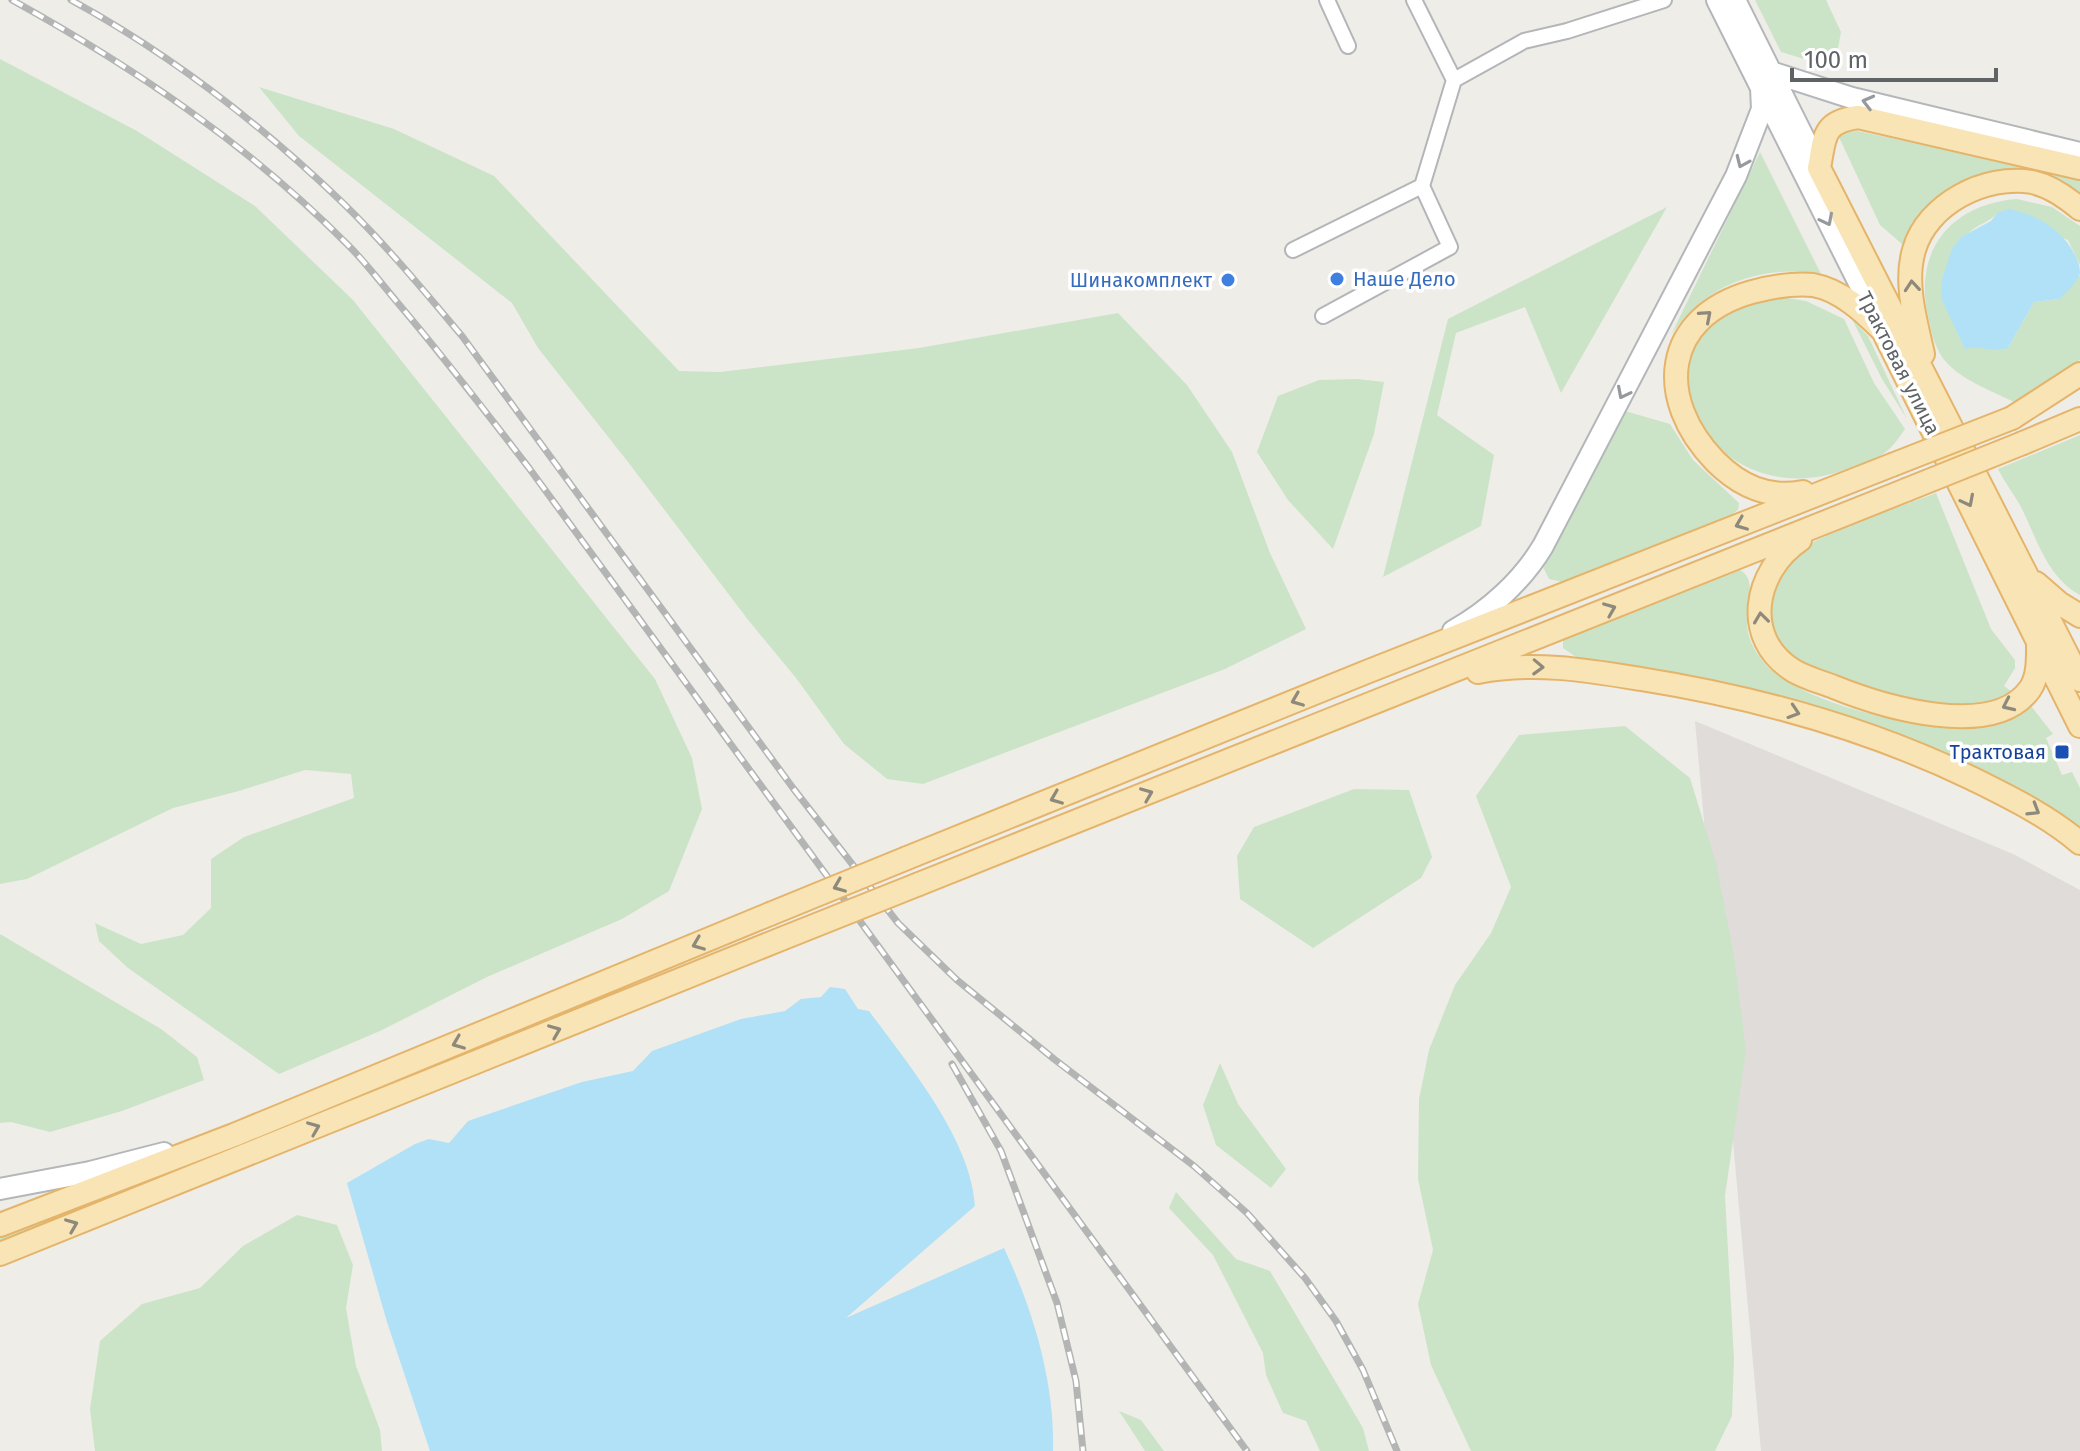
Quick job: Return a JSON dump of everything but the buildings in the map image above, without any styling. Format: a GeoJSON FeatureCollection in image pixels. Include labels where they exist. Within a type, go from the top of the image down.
{"type":"FeatureCollection","features":[{"type":"Feature","properties":{"kind":"main road","name":"Трактовая улица"},"geometry":{"type":"LineString","coordinates":[[1717,0],[1819,168],[2080,680]]}},
{"type":"Feature","properties":{"kind":"main road","name":"Трактовая улица"},"geometry":{"type":"LineString","coordinates":[[1735,0],[1766,80],[1883,331],[2080,726]]}},
{"type":"Feature","properties":{"kind":"main road"},"geometry":{"type":"LineString","coordinates":[[1369,671],[1439,639],[1476,617],[1516,581],[1537,555],[1736,176],[1762,109],[1766,80],[2080,153]]}},
{"type":"Feature","properties":{"kind":"main road"},"geometry":{"type":"LineString","coordinates":[[1819,168],[1830,126],[1858,117],[2080,168]]}},
{"type":"Feature","properties":{"kind":"main road"},"geometry":{"type":"LineString","coordinates":[[1933,390],[1918,328],[1910,274],[1914,248],[1926,224],[1960,195],[2011,182],[2042,185],[2080,209]]}},
{"type":"Feature","properties":{"kind":"main road"},"geometry":{"type":"LineString","coordinates":[[1883,331],[1843,297],[1815,286],[1761,290],[1721,304],[1693,328],[1680,350],[1675,381],[1681,410],[1696,439],[1720,466],[1758,490],[1774,495],[1792,494],[1892,465]]}},
{"type":"Feature","properties":{"kind":"main road"},"geometry":{"type":"LineString","coordinates":[[2012,418],[2080,374]]}},
{"type":"Feature","properties":{"kind":"main road"},"geometry":{"type":"LineString","coordinates":[[0,1225],[234,1135],[1369,671],[2080,391]]}},
{"type":"Feature","properties":{"kind":"main road"},"geometry":{"type":"LineString","coordinates":[[0,1254],[2080,419]]}},
{"type":"Feature","properties":{"kind":"main road"},"geometry":{"type":"LineString","coordinates":[[1906,490],[1802,538],[1779,559],[1763,586],[1759,607],[1763,632],[1776,655],[1795,672],[1879,704],[1925,714],[1969,715],[1997,710],[2025,695],[2035,679],[2038,641]]}},
{"type":"Feature","properties":{"kind":"main road"},"geometry":{"type":"LineString","coordinates":[[2028,575],[2059,603],[2080,616]]}},
{"type":"Feature","properties":{"kind":"main road"},"geometry":{"type":"LineString","coordinates":[[1381,701],[1473,673],[1523,666],[1594,672],[1700,689],[1773,706],[1904,748],[2035,810],[2080,843]]}},
{"type":"Feature","properties":{"kind":"main road"},"geometry":{"type":"LineString","coordinates":[[0,1189],[90,1172],[234,1135]]}},
{"type":"Feature","properties":{"kind":"street"},"geometry":{"type":"LineString","coordinates":[[1327,0],[1348,46]]}},
{"type":"Feature","properties":{"kind":"street"},"geometry":{"type":"LineString","coordinates":[[1323,316],[1450,247],[1422,186],[1454,80],[1414,0]]}},
{"type":"Feature","properties":{"kind":"street"},"geometry":{"type":"LineString","coordinates":[[1454,80],[1524,41],[1567,31],[1664,0]]}},
{"type":"Feature","properties":{"kind":"street"},"geometry":{"type":"LineString","coordinates":[[1293,250],[1422,186]]}},
{"type":"Feature","properties":{"kind":"shaded area"},"geometry":{"type":"Polygon","coordinates":[[[1695,721],[2013,854],[2080,890],[2080,1451],[1761,1451],[1695,721]]]}},
{"type":"Feature","properties":{"kind":"green space"},"geometry":{"type":"Polygon","coordinates":[[[1755,0],[1826,0],[1841,32],[1838,48],[1811,61],[1781,52],[1755,0]]]}},
{"type":"Feature","properties":{"kind":"green space"},"geometry":{"type":"Polygon","coordinates":[[[0,59],[137,131],[255,206],[353,300],[655,679],[692,758],[702,809],[669,891],[622,919],[487,977],[380,1031],[279,1074],[128,968],[99,941],[95,923],[141,944],[183,935],[211,908],[211,859],[244,837],[354,798],[351,774],[305,770],[173,808],[27,879],[0,884],[0,59]]]}},
{"type":"Feature","properties":{"kind":"green space"},"geometry":{"type":"Polygon","coordinates":[[[259,87],[394,129],[494,176],[679,371],[720,372],[919,348],[1118,313],[1187,385],[1232,452],[1270,553],[1306,629],[1225,669],[923,784],[887,779],[844,744],[538,348],[512,303],[299,136],[259,87]]]}},
{"type":"Feature","properties":{"kind":"green space"},"geometry":{"type":"Polygon","coordinates":[[[1857,131],[2080,178],[2080,196],[2017,171],[1903,245],[1880,225],[1839,137],[1844,132],[1857,131]]]}},
{"type":"Feature","properties":{"kind":"green space"},"geometry":{"type":"Polygon","coordinates":[[[1760,152],[1821,274],[1777,272],[1737,282],[1700,303],[1671,335],[1760,152]]]}},
{"type":"Feature","properties":{"kind":"green space"},"geometry":{"type":"Polygon","coordinates":[[[2017,199],[2052,207],[2080,226],[2080,265],[2068,240],[1997,213],[1960,242],[1942,279],[1977,346],[2008,348],[2034,302],[2060,299],[2080,275],[2080,360],[2014,402],[1965,378],[1942,357],[1932,332],[1925,293],[1926,271],[1942,235],[1973,210],[2017,199]]]}},
{"type":"Feature","properties":{"kind":"green space"},"geometry":{"type":"Polygon","coordinates":[[[1667,207],[1561,393],[1525,307],[1456,333],[1437,415],[1494,455],[1481,526],[1383,577],[1448,319],[1667,207]]]}},
{"type":"Feature","properties":{"kind":"green space"},"geometry":{"type":"Polygon","coordinates":[[[1781,297],[1806,301],[1844,319],[1874,383],[1905,429],[1881,455],[1847,469],[1795,478],[1751,469],[1716,445],[1694,413],[1687,376],[1697,342],[1728,314],[1781,297]]]}},
{"type":"Feature","properties":{"kind":"green space"},"geometry":{"type":"Polygon","coordinates":[[[1852,319],[1868,336],[1907,419],[1882,379],[1852,319]]]}},
{"type":"Feature","properties":{"kind":"green space"},"geometry":{"type":"Polygon","coordinates":[[[1319,380],[1384,382],[1374,434],[1333,549],[1288,500],[1257,452],[1278,396],[1319,380]]]}},
{"type":"Feature","properties":{"kind":"green space"},"geometry":{"type":"Polygon","coordinates":[[[1625,411],[1670,424],[1693,460],[1739,503],[1738,510],[1724,520],[1563,582],[1549,579],[1543,567],[1547,555],[1625,411]]]}},
{"type":"Feature","properties":{"kind":"green space"},"geometry":{"type":"Polygon","coordinates":[[[2080,435],[2080,595],[2051,568],[1998,469],[2080,435]]]}},
{"type":"Feature","properties":{"kind":"green space"},"geometry":{"type":"Polygon","coordinates":[[[1936,493],[1991,629],[2015,660],[2015,668],[2004,686],[2011,691],[1972,705],[1929,704],[1831,677],[1786,657],[1771,631],[1770,605],[1776,580],[1787,560],[1834,532],[1936,493]]]}},
{"type":"Feature","properties":{"kind":"green space"},"geometry":{"type":"Polygon","coordinates":[[[1740,570],[1749,580],[1747,626],[1755,649],[1770,669],[1813,695],[1873,715],[1936,726],[1986,725],[2031,706],[2053,734],[2046,738],[2062,775],[2072,772],[2080,788],[2080,830],[1987,778],[1579,659],[1563,648],[1563,641],[1570,634],[1740,570]]]}},
{"type":"Feature","properties":{"kind":"green space"},"geometry":{"type":"Polygon","coordinates":[[[1625,726],[1690,778],[1716,863],[1733,950],[1746,1050],[1725,1196],[1734,1359],[1732,1416],[1715,1451],[1471,1451],[1431,1365],[1418,1304],[1433,1250],[1418,1179],[1419,1099],[1429,1050],[1455,985],[1491,933],[1511,887],[1476,796],[1519,735],[1625,726]]]}},
{"type":"Feature","properties":{"kind":"green space"},"geometry":{"type":"Polygon","coordinates":[[[1354,789],[1409,790],[1432,857],[1421,878],[1313,948],[1240,899],[1237,856],[1254,827],[1354,789]]]}},
{"type":"Feature","properties":{"kind":"green space"},"geometry":{"type":"Polygon","coordinates":[[[0,934],[161,1029],[197,1057],[204,1080],[122,1111],[50,1132],[11,1122],[0,1123],[0,934]]]}},
{"type":"Feature","properties":{"kind":"green space"},"geometry":{"type":"Polygon","coordinates":[[[1220,1063],[1238,1104],[1286,1169],[1271,1188],[1216,1145],[1203,1105],[1220,1063]]]}},
{"type":"Feature","properties":{"kind":"green space"},"geometry":{"type":"Polygon","coordinates":[[[229,1145],[235,1151],[0,1245],[0,1237],[229,1145]]]}},
{"type":"Feature","properties":{"kind":"green space"},"geometry":{"type":"Polygon","coordinates":[[[1176,1192],[1236,1259],[1270,1271],[1363,1428],[1369,1451],[1320,1451],[1306,1421],[1283,1413],[1266,1375],[1263,1353],[1213,1255],[1169,1208],[1176,1192]]]}},
{"type":"Feature","properties":{"kind":"green space"},"geometry":{"type":"Polygon","coordinates":[[[297,1215],[337,1225],[353,1265],[346,1308],[356,1366],[380,1430],[382,1451],[95,1451],[90,1409],[100,1341],[142,1304],[200,1288],[243,1246],[297,1215]]]}},
{"type":"Feature","properties":{"kind":"green space"},"geometry":{"type":"Polygon","coordinates":[[[1119,1411],[1141,1420],[1164,1451],[1145,1451],[1119,1411]]]}},
{"type":"Feature","properties":{"kind":"water"},"geometry":{"type":"Polygon","coordinates":[[[2008,209],[2038,219],[2055,230],[2070,246],[2080,273],[2060,299],[2034,302],[2008,348],[1965,349],[1941,298],[1942,279],[1952,249],[1961,237],[2008,209]]]}},
{"type":"Feature","properties":{"kind":"water"},"geometry":{"type":"Polygon","coordinates":[[[830,987],[845,989],[858,1009],[869,1011],[919,1078],[962,1155],[975,1206],[846,1318],[1004,1248],[1040,1347],[1050,1399],[1053,1451],[430,1451],[387,1322],[347,1183],[415,1144],[429,1139],[449,1143],[468,1121],[582,1082],[633,1071],[652,1051],[741,1019],[785,1011],[801,999],[821,997],[830,987]]]}},
{"type":"Feature","properties":{"kind":"railway"},"geometry":{"type":"LineString","coordinates":[[12,0],[103,53],[190,111],[272,175],[367,266],[448,363],[529,468],[1247,1451]]}},
{"type":"Feature","properties":{"kind":"railway"},"geometry":{"type":"LineString","coordinates":[[71,0],[180,68],[248,119],[313,175],[390,252],[462,336],[793,788],[898,923],[957,980],[1194,1166],[1247,1213],[1305,1278],[1336,1321],[1363,1370],[1397,1451]]}},
{"type":"Feature","properties":{"kind":"railway"},"geometry":{"type":"LineString","coordinates":[[952,1064],[1001,1151],[1057,1303],[1076,1381],[1083,1451]]}},
{"type":"Feature","properties":{"kind":"place","name":"Наше Дело"},"geometry":{"type":"Point","coordinates":[1337,279]}},
{"type":"Feature","properties":{"kind":"place","name":"Шинакомплект"},"geometry":{"type":"Point","coordinates":[1228,280]}},
{"type":"Feature","properties":{"kind":"place","name":"Трактовая"},"geometry":{"type":"Point","coordinates":[2062,752]}}]}
